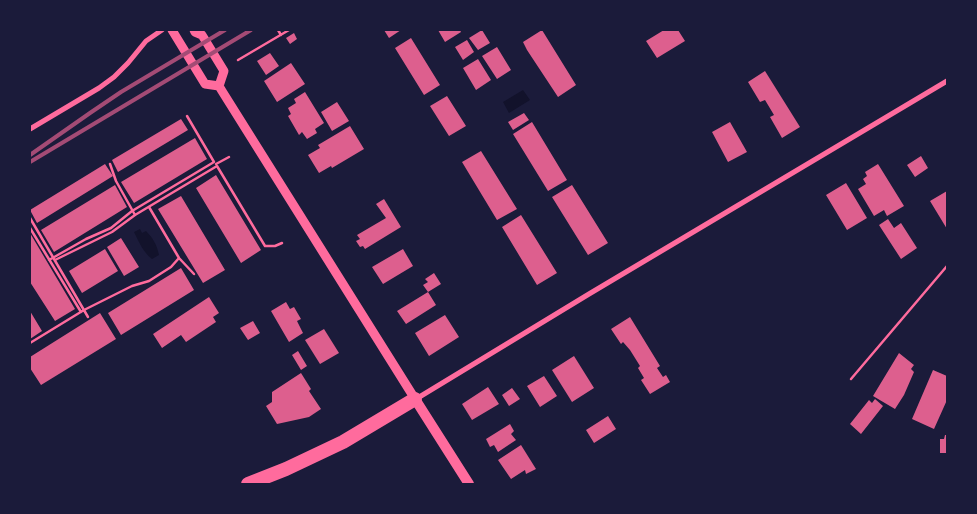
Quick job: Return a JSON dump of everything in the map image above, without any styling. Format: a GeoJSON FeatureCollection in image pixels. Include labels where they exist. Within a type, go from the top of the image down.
{"type":"FeatureCollection","features":[{"type":"Feature","properties":{"kind":"highway"},"geometry":{"type":"LineString","coordinates":[[248,484],[286,469],[343,442],[415,399]]}},
{"type":"Feature","properties":{"kind":"main road"},"geometry":{"type":"LineString","coordinates":[[415,399],[469,484]]}},
{"type":"Feature","properties":{"kind":"street"},"geometry":{"type":"LineString","coordinates":[[30,129],[114,77],[146,41],[162,30]]}},
{"type":"Feature","properties":{"kind":"street"},"geometry":{"type":"LineString","coordinates":[[172,30],[205,84],[219,86],[415,399],[947,81]]}},
{"type":"Feature","properties":{"kind":"street"},"geometry":{"type":"LineString","coordinates":[[194,30],[202,35],[224,71],[219,86]]}},
{"type":"Feature","properties":{"kind":"path"},"geometry":{"type":"LineString","coordinates":[[278,30],[281,34]]}},
{"type":"Feature","properties":{"kind":"path"},"geometry":{"type":"LineString","coordinates":[[238,60],[289,30]]}},
{"type":"Feature","properties":{"kind":"path"},"geometry":{"type":"LineString","coordinates":[[186,116],[266,246],[275,246],[282,243]]}},
{"type":"Feature","properties":{"kind":"path"},"geometry":{"type":"LineString","coordinates":[[54,258],[86,239],[111,228],[132,211],[228,157]]}},
{"type":"Feature","properties":{"kind":"path"},"geometry":{"type":"LineString","coordinates":[[110,164],[116,181],[135,215]]}},
{"type":"Feature","properties":{"kind":"path"},"geometry":{"type":"LineString","coordinates":[[49,260],[112,232],[135,215],[216,164]]}},
{"type":"Feature","properties":{"kind":"path"},"geometry":{"type":"LineString","coordinates":[[149,206],[179,258],[194,274]]}},
{"type":"Feature","properties":{"kind":"path"},"geometry":{"type":"LineString","coordinates":[[30,218],[88,317]]}},
{"type":"Feature","properties":{"kind":"path"},"geometry":{"type":"LineString","coordinates":[[31,231],[81,312]]}},
{"type":"Feature","properties":{"kind":"path"},"geometry":{"type":"LineString","coordinates":[[30,343],[84,310],[132,286],[149,280],[171,267],[179,258]]}},
{"type":"Feature","properties":{"kind":"path"},"geometry":{"type":"LineString","coordinates":[[851,379],[947,266]]}},
{"type":"Feature","properties":{"kind":"shaded area"},"geometry":{"type":"Polygon","coordinates":[[[523,90],[530,100],[509,113],[503,102],[523,90]]]}},
{"type":"Feature","properties":{"kind":"shaded area"},"geometry":{"type":"Polygon","coordinates":[[[140,229],[142,233],[146,231],[156,245],[159,255],[152,259],[144,250],[134,232],[140,229]]]}},
{"type":"Feature","properties":{"kind":"building"},"geometry":{"type":"Polygon","coordinates":[[[384,30],[401,30],[389,38],[384,30]]]}},
{"type":"Feature","properties":{"kind":"building"},"geometry":{"type":"Polygon","coordinates":[[[438,30],[460,30],[461,32],[445,42],[438,30]]]}},
{"type":"Feature","properties":{"kind":"building"},"geometry":{"type":"Polygon","coordinates":[[[482,30],[490,43],[478,50],[469,38],[482,30]]]}},
{"type":"Feature","properties":{"kind":"building"},"geometry":{"type":"Polygon","coordinates":[[[542,30],[576,85],[558,97],[523,42],[542,30]]]}},
{"type":"Feature","properties":{"kind":"building"},"geometry":{"type":"Polygon","coordinates":[[[664,30],[678,30],[685,41],[657,58],[646,41],[664,30]]]}},
{"type":"Feature","properties":{"kind":"building"},"geometry":{"type":"Polygon","coordinates":[[[294,33],[297,39],[290,44],[286,38],[294,33]]]}},
{"type":"Feature","properties":{"kind":"building"},"geometry":{"type":"Polygon","coordinates":[[[411,38],[440,85],[424,95],[395,48],[411,38]]]}},
{"type":"Feature","properties":{"kind":"building"},"geometry":{"type":"Polygon","coordinates":[[[467,40],[474,52],[463,60],[455,47],[467,40]]]}},
{"type":"Feature","properties":{"kind":"building"},"geometry":{"type":"Polygon","coordinates":[[[497,47],[511,70],[497,79],[482,56],[497,47]]]}},
{"type":"Feature","properties":{"kind":"building"},"geometry":{"type":"Polygon","coordinates":[[[270,53],[279,66],[266,75],[257,61],[270,53]]]}},
{"type":"Feature","properties":{"kind":"building"},"geometry":{"type":"Polygon","coordinates":[[[478,59],[491,80],[476,90],[463,68],[478,59]]]}},
{"type":"Feature","properties":{"kind":"building"},"geometry":{"type":"Polygon","coordinates":[[[291,63],[305,84],[277,102],[264,81],[291,63]]]}},
{"type":"Feature","properties":{"kind":"building"},"geometry":{"type":"Polygon","coordinates":[[[765,71],[800,127],[782,138],[770,117],[774,115],[765,100],[760,102],[748,82],[765,71]]]}},
{"type":"Feature","properties":{"kind":"building"},"geometry":{"type":"Polygon","coordinates":[[[305,92],[324,123],[315,129],[317,133],[307,139],[302,132],[299,135],[288,116],[291,114],[288,108],[296,103],[294,99],[305,92]]]}},
{"type":"Feature","properties":{"kind":"building"},"geometry":{"type":"Polygon","coordinates":[[[447,96],[466,126],[449,136],[430,106],[447,96]]]}},
{"type":"Feature","properties":{"kind":"building"},"geometry":{"type":"Polygon","coordinates":[[[337,102],[349,121],[332,131],[321,112],[337,102]]]}},
{"type":"Feature","properties":{"kind":"building"},"geometry":{"type":"Polygon","coordinates":[[[524,113],[529,120],[513,130],[508,122],[524,113]]]}},
{"type":"Feature","properties":{"kind":"building"},"geometry":{"type":"Polygon","coordinates":[[[181,119],[188,130],[118,172],[112,160],[181,119]]]}},
{"type":"Feature","properties":{"kind":"building"},"geometry":{"type":"Polygon","coordinates":[[[532,122],[567,180],[548,191],[513,134],[532,122]]]}},
{"type":"Feature","properties":{"kind":"building"},"geometry":{"type":"Polygon","coordinates":[[[730,122],[747,152],[728,162],[712,132],[730,122]]]}},
{"type":"Feature","properties":{"kind":"building"},"geometry":{"type":"Polygon","coordinates":[[[350,126],[364,149],[332,168],[331,166],[319,173],[308,155],[320,148],[318,145],[350,126]]]}},
{"type":"Feature","properties":{"kind":"building"},"geometry":{"type":"Polygon","coordinates":[[[195,138],[207,159],[134,203],[121,182],[195,138]]]}},
{"type":"Feature","properties":{"kind":"building"},"geometry":{"type":"Polygon","coordinates":[[[481,151],[517,209],[497,220],[462,162],[481,151]]]}},
{"type":"Feature","properties":{"kind":"building"},"geometry":{"type":"Polygon","coordinates":[[[921,156],[928,168],[915,177],[907,165],[921,156]]]}},
{"type":"Feature","properties":{"kind":"building"},"geometry":{"type":"Polygon","coordinates":[[[105,164],[113,176],[37,223],[30,210],[105,164]]]}},
{"type":"Feature","properties":{"kind":"building"},"geometry":{"type":"Polygon","coordinates":[[[878,164],[904,206],[887,216],[884,210],[874,216],[858,189],[866,184],[863,179],[867,176],[865,172],[878,164]]]}},
{"type":"Feature","properties":{"kind":"building"},"geometry":{"type":"Polygon","coordinates":[[[216,175],[261,250],[241,263],[196,188],[216,175]]]}},
{"type":"Feature","properties":{"kind":"building"},"geometry":{"type":"Polygon","coordinates":[[[846,183],[867,218],[847,230],[826,195],[846,183]]]}},
{"type":"Feature","properties":{"kind":"building"},"geometry":{"type":"Polygon","coordinates":[[[115,185],[127,207],[54,252],[41,230],[115,185]]]}},
{"type":"Feature","properties":{"kind":"building"},"geometry":{"type":"Polygon","coordinates":[[[572,185],[608,243],[588,255],[552,197],[572,185]]]}},
{"type":"Feature","properties":{"kind":"building"},"geometry":{"type":"Polygon","coordinates":[[[947,191],[947,229],[930,201],[947,191]]]}},
{"type":"Feature","properties":{"kind":"building"},"geometry":{"type":"Polygon","coordinates":[[[181,196],[225,270],[203,283],[158,209],[181,196]]]}},
{"type":"Feature","properties":{"kind":"building"},"geometry":{"type":"Polygon","coordinates":[[[384,199],[401,227],[365,249],[363,246],[360,247],[356,241],[360,239],[357,235],[386,218],[376,204],[384,199]]]}},
{"type":"Feature","properties":{"kind":"building"},"geometry":{"type":"Polygon","coordinates":[[[521,215],[557,273],[537,285],[502,227],[521,215]]]}},
{"type":"Feature","properties":{"kind":"building"},"geometry":{"type":"Polygon","coordinates":[[[888,219],[894,228],[901,223],[917,248],[901,259],[879,225],[888,219]]]}},
{"type":"Feature","properties":{"kind":"building"},"geometry":{"type":"Polygon","coordinates":[[[30,233],[75,309],[55,321],[30,282],[30,233]]]}},
{"type":"Feature","properties":{"kind":"building"},"geometry":{"type":"Polygon","coordinates":[[[121,238],[139,267],[124,276],[107,247],[121,238]]]}},
{"type":"Feature","properties":{"kind":"building"},"geometry":{"type":"Polygon","coordinates":[[[105,249],[118,271],[82,293],[69,271],[105,249]]]}},
{"type":"Feature","properties":{"kind":"building"},"geometry":{"type":"Polygon","coordinates":[[[403,249],[413,266],[383,284],[372,267],[403,249]]]}},
{"type":"Feature","properties":{"kind":"building"},"geometry":{"type":"Polygon","coordinates":[[[181,268],[194,290],[121,335],[108,313],[181,268]]]}},
{"type":"Feature","properties":{"kind":"building"},"geometry":{"type":"Polygon","coordinates":[[[434,273],[441,284],[428,292],[423,285],[428,282],[425,279],[434,273]]]}},
{"type":"Feature","properties":{"kind":"building"},"geometry":{"type":"Polygon","coordinates":[[[428,292],[436,305],[406,324],[397,311],[428,292]]]}},
{"type":"Feature","properties":{"kind":"building"},"geometry":{"type":"Polygon","coordinates":[[[209,297],[219,313],[213,317],[216,322],[186,342],[181,335],[162,348],[153,334],[209,297]]]}},
{"type":"Feature","properties":{"kind":"building"},"geometry":{"type":"Polygon","coordinates":[[[286,302],[290,309],[294,307],[301,319],[297,321],[303,333],[289,342],[271,311],[286,302]]]}},
{"type":"Feature","properties":{"kind":"building"},"geometry":{"type":"Polygon","coordinates":[[[30,311],[42,331],[30,339],[30,311]]]}},
{"type":"Feature","properties":{"kind":"building"},"geometry":{"type":"Polygon","coordinates":[[[100,313],[116,339],[41,385],[30,368],[30,357],[100,313]]]}},
{"type":"Feature","properties":{"kind":"building"},"geometry":{"type":"Polygon","coordinates":[[[445,315],[459,337],[429,356],[415,333],[445,315]]]}},
{"type":"Feature","properties":{"kind":"building"},"geometry":{"type":"Polygon","coordinates":[[[630,317],[660,366],[657,368],[663,377],[666,375],[670,382],[650,394],[641,380],[644,378],[638,368],[640,366],[630,350],[623,342],[621,344],[611,329],[630,317]]]}},
{"type":"Feature","properties":{"kind":"building"},"geometry":{"type":"Polygon","coordinates":[[[253,321],[260,333],[248,340],[240,328],[253,321]]]}},
{"type":"Feature","properties":{"kind":"building"},"geometry":{"type":"Polygon","coordinates":[[[324,329],[339,353],[320,364],[305,340],[324,329]]]}},
{"type":"Feature","properties":{"kind":"building"},"geometry":{"type":"Polygon","coordinates":[[[298,351],[307,366],[301,370],[292,355],[298,351]]]}},
{"type":"Feature","properties":{"kind":"building"},"geometry":{"type":"Polygon","coordinates":[[[899,353],[914,365],[911,369],[914,372],[904,395],[895,409],[873,396],[899,353]]]}},
{"type":"Feature","properties":{"kind":"building"},"geometry":{"type":"Polygon","coordinates":[[[574,356],[594,388],[572,402],[552,370],[574,356]]]}},
{"type":"Feature","properties":{"kind":"building"},"geometry":{"type":"Polygon","coordinates":[[[933,370],[947,376],[947,400],[934,429],[912,419],[933,370]]]}},
{"type":"Feature","properties":{"kind":"building"},"geometry":{"type":"Polygon","coordinates":[[[301,373],[311,389],[309,391],[321,409],[309,417],[277,424],[266,406],[272,402],[272,392],[301,373]]]}},
{"type":"Feature","properties":{"kind":"building"},"geometry":{"type":"Polygon","coordinates":[[[544,376],[557,396],[540,407],[527,386],[544,376]]]}},
{"type":"Feature","properties":{"kind":"building"},"geometry":{"type":"Polygon","coordinates":[[[488,387],[499,404],[472,420],[462,404],[488,387]]]}},
{"type":"Feature","properties":{"kind":"building"},"geometry":{"type":"Polygon","coordinates":[[[512,388],[520,399],[509,406],[502,395],[512,388]]]}},
{"type":"Feature","properties":{"kind":"building"},"geometry":{"type":"Polygon","coordinates":[[[875,399],[883,406],[861,434],[850,424],[869,400],[872,403],[875,399]]]}},
{"type":"Feature","properties":{"kind":"building"},"geometry":{"type":"Polygon","coordinates":[[[608,416],[616,429],[594,443],[586,430],[608,416]]]}},
{"type":"Feature","properties":{"kind":"building"},"geometry":{"type":"Polygon","coordinates":[[[510,424],[514,431],[511,434],[516,440],[498,452],[494,445],[490,447],[486,439],[510,424]]]}},
{"type":"Feature","properties":{"kind":"building"},"geometry":{"type":"Polygon","coordinates":[[[945,435],[947,435],[947,453],[940,453],[940,439],[944,439],[945,435]]]}},
{"type":"Feature","properties":{"kind":"building"},"geometry":{"type":"Polygon","coordinates":[[[521,445],[536,469],[526,474],[525,470],[511,479],[498,460],[521,445]]]}},
{"type":"Feature","properties":{"kind":"railway"},"geometry":{"type":"LineString","coordinates":[[30,155],[121,92],[225,30]]}},
{"type":"Feature","properties":{"kind":"railway"},"geometry":{"type":"LineString","coordinates":[[30,162],[251,30]]}}]}
